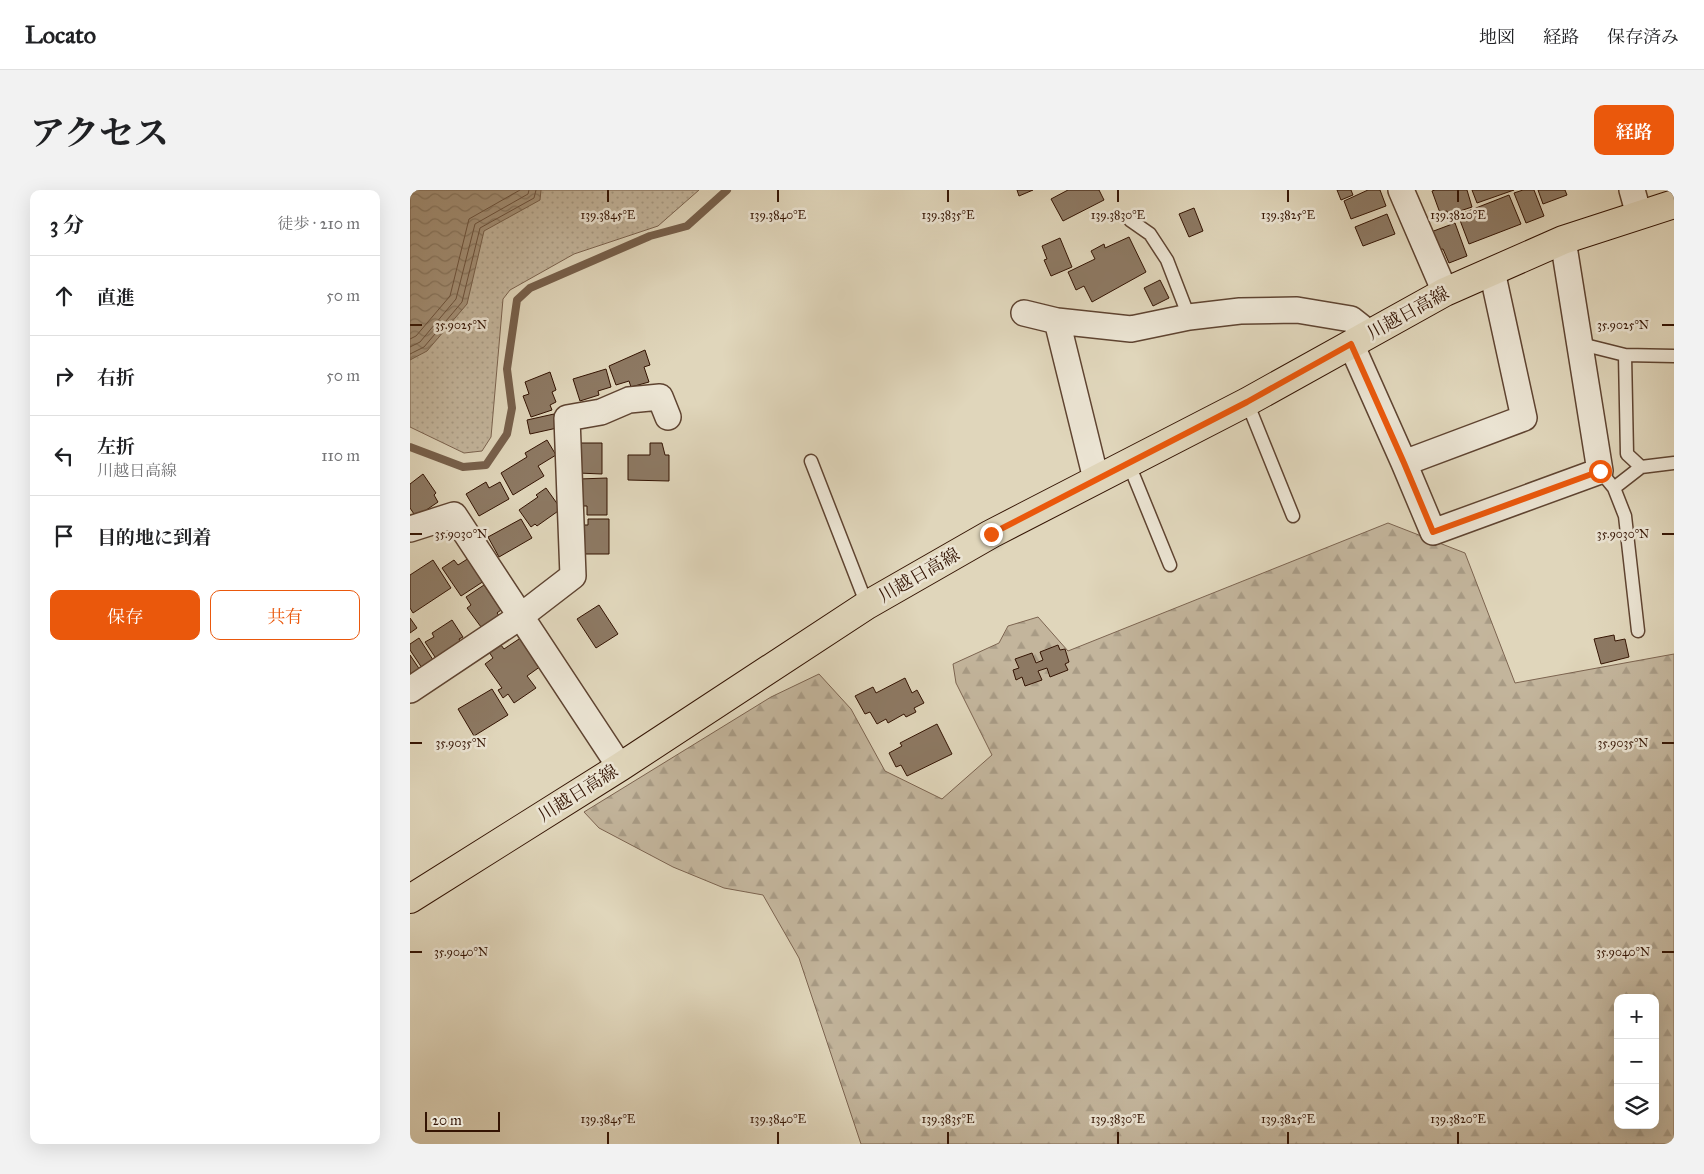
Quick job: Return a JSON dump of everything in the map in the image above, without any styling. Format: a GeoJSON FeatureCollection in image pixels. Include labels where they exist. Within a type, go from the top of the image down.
{"type":"FeatureCollection","features":[{"type":"Feature","properties":{"kind":"main road","name":"川越日高線"},"geometry":{"type":"LineString","coordinates":[[410,899],[620,767],[867,605],[991,534],[1247,402],[1445,292],[1563,240],[1632,198],[1674,204]]}},
{"type":"Feature","properties":{"kind":"street"},"geometry":{"type":"LineString","coordinates":[[1401,190],[1445,292]]}},
{"type":"Feature","properties":{"kind":"street"},"geometry":{"type":"LineString","coordinates":[[1024,313],[1057,321],[1131,329],[1189,317],[1240,310],[1297,310],[1351,319],[1360,339],[1404,463],[1433,532],[1607,479],[1563,240]]}},
{"type":"Feature","properties":{"kind":"street"},"geometry":{"type":"LineString","coordinates":[[1404,463],[1524,418],[1492,271]]}},
{"type":"Feature","properties":{"kind":"street"},"geometry":{"type":"LineString","coordinates":[[1057,321],[1096,479]]}},
{"type":"Feature","properties":{"kind":"street"},"geometry":{"type":"LineString","coordinates":[[410,690],[521,616],[573,576],[566,418],[601,412],[629,400],[660,398],[668,417]]}},
{"type":"Feature","properties":{"kind":"street"},"geometry":{"type":"LineString","coordinates":[[410,529],[454,515],[620,767]]}},
{"type":"Feature","properties":{"kind":"lane"},"geometry":{"type":"LineString","coordinates":[[1130,220],[1150,234],[1167,260],[1189,317]]}},
{"type":"Feature","properties":{"kind":"lane"},"geometry":{"type":"LineString","coordinates":[[1581,344],[1625,355],[1674,356]]}},
{"type":"Feature","properties":{"kind":"lane"},"geometry":{"type":"LineString","coordinates":[[1625,355],[1627,454],[1641,467]]}},
{"type":"Feature","properties":{"kind":"lane"},"geometry":{"type":"LineString","coordinates":[[1247,402],[1293,516]]}},
{"type":"Feature","properties":{"kind":"lane"},"geometry":{"type":"LineString","coordinates":[[811,461],[867,605]]}},
{"type":"Feature","properties":{"kind":"lane"},"geometry":{"type":"LineString","coordinates":[[1128,462],[1170,565]]}},
{"type":"Feature","properties":{"kind":"lane"},"geometry":{"type":"LineString","coordinates":[[1638,631],[1625,516],[1607,479],[1641,467],[1674,463]]}},
{"type":"Feature","properties":{"kind":"green space"},"geometry":{"type":"Polygon","coordinates":[[[410,190],[699,190],[658,226],[574,254],[510,290],[503,299],[491,437],[482,451],[464,453],[410,427],[410,190]]]}},
{"type":"Feature","properties":{"kind":"green space"},"geometry":{"type":"Polygon","coordinates":[[[1388,523],[1465,553],[1515,683],[1674,654],[1674,1144],[861,1144],[799,958],[763,895],[724,888],[673,867],[599,828],[584,812],[771,697],[819,674],[851,709],[885,771],[942,799],[992,755],[956,683],[953,664],[999,643],[1008,626],[1038,617],[1068,651],[1388,523]]]}},
{"type":"Feature","properties":{"kind":"water"},"geometry":{"type":"Polygon","coordinates":[[[410,190],[541,190],[540,200],[484,231],[467,304],[427,351],[410,360],[410,190]]]}},
{"type":"Feature","properties":{"kind":"building"},"geometry":{"type":"Polygon","coordinates":[[[1017,190],[1033,190],[1019,196],[1017,190]]]}},
{"type":"Feature","properties":{"kind":"building"},"geometry":{"type":"Polygon","coordinates":[[[1068,190],[1099,190],[1104,200],[1063,221],[1051,199],[1068,190]]]}},
{"type":"Feature","properties":{"kind":"building"},"geometry":{"type":"Polygon","coordinates":[[[1337,190],[1351,190],[1353,195],[1341,200],[1337,190]]]}},
{"type":"Feature","properties":{"kind":"building"},"geometry":{"type":"Polygon","coordinates":[[[1368,190],[1380,190],[1386,206],[1351,219],[1344,201],[1368,190]]]}},
{"type":"Feature","properties":{"kind":"building"},"geometry":{"type":"Polygon","coordinates":[[[1467,190],[1472,207],[1448,215],[1447,211],[1440,213],[1432,191],[1467,190]]]}},
{"type":"Feature","properties":{"kind":"building"},"geometry":{"type":"Polygon","coordinates":[[[1472,190],[1514,190],[1477,203],[1472,190]]]}},
{"type":"Feature","properties":{"kind":"building"},"geometry":{"type":"Polygon","coordinates":[[[1523,190],[1534,190],[1544,216],[1526,223],[1514,193],[1523,190]]]}},
{"type":"Feature","properties":{"kind":"building"},"geometry":{"type":"Polygon","coordinates":[[[1538,190],[1565,190],[1567,195],[1543,204],[1538,190]]]}},
{"type":"Feature","properties":{"kind":"building"},"geometry":{"type":"Polygon","coordinates":[[[1509,195],[1521,224],[1469,244],[1458,215],[1509,195]]]}},
{"type":"Feature","properties":{"kind":"building"},"geometry":{"type":"Polygon","coordinates":[[[1194,208],[1203,231],[1189,237],[1179,214],[1194,208]]]}},
{"type":"Feature","properties":{"kind":"building"},"geometry":{"type":"Polygon","coordinates":[[[1387,214],[1395,234],[1363,246],[1355,227],[1387,214]]]}},
{"type":"Feature","properties":{"kind":"building"},"geometry":{"type":"Polygon","coordinates":[[[1455,223],[1467,256],[1449,263],[1443,249],[1438,250],[1431,232],[1455,223]]]}},
{"type":"Feature","properties":{"kind":"building"},"geometry":{"type":"Polygon","coordinates":[[[1129,237],[1146,272],[1092,302],[1084,286],[1076,290],[1068,272],[1095,259],[1091,251],[1104,244],[1105,248],[1129,237]]]}},
{"type":"Feature","properties":{"kind":"building"},"geometry":{"type":"Polygon","coordinates":[[[1060,238],[1072,267],[1051,276],[1044,260],[1047,259],[1042,246],[1060,238]]]}},
{"type":"Feature","properties":{"kind":"building"},"geometry":{"type":"Polygon","coordinates":[[[1160,280],[1169,298],[1153,306],[1144,288],[1160,280]]]}},
{"type":"Feature","properties":{"kind":"building"},"geometry":{"type":"Polygon","coordinates":[[[645,350],[650,365],[644,367],[649,382],[631,387],[629,381],[616,385],[609,366],[645,350]]]}},
{"type":"Feature","properties":{"kind":"building"},"geometry":{"type":"Polygon","coordinates":[[[606,369],[611,387],[598,391],[599,395],[580,401],[573,379],[606,369]]]}},
{"type":"Feature","properties":{"kind":"building"},"geometry":{"type":"Polygon","coordinates":[[[550,372],[556,390],[552,392],[556,402],[550,405],[552,410],[531,417],[523,396],[529,394],[525,382],[550,372]]]}},
{"type":"Feature","properties":{"kind":"building"},"geometry":{"type":"Polygon","coordinates":[[[554,414],[557,428],[530,434],[527,420],[554,414]]]}},
{"type":"Feature","properties":{"kind":"building"},"geometry":{"type":"Polygon","coordinates":[[[547,440],[556,455],[538,466],[544,476],[513,495],[501,473],[527,457],[525,453],[547,440]]]}},
{"type":"Feature","properties":{"kind":"building"},"geometry":{"type":"Polygon","coordinates":[[[578,443],[602,443],[602,474],[578,473],[578,443]]]}},
{"type":"Feature","properties":{"kind":"building"},"geometry":{"type":"Polygon","coordinates":[[[650,443],[662,443],[665,455],[669,455],[669,481],[628,480],[628,455],[650,455],[650,443]]]}},
{"type":"Feature","properties":{"kind":"building"},"geometry":{"type":"Polygon","coordinates":[[[423,474],[436,493],[434,495],[438,502],[416,517],[410,508],[410,484],[423,474]]]}},
{"type":"Feature","properties":{"kind":"building"},"geometry":{"type":"Polygon","coordinates":[[[607,478],[607,515],[587,515],[587,506],[579,506],[579,479],[607,478]]]}},
{"type":"Feature","properties":{"kind":"building"},"geometry":{"type":"Polygon","coordinates":[[[486,482],[489,488],[500,482],[509,499],[479,516],[466,494],[486,482]]]}},
{"type":"Feature","properties":{"kind":"building"},"geometry":{"type":"Polygon","coordinates":[[[546,488],[561,509],[537,526],[535,524],[531,527],[519,510],[538,497],[536,495],[546,488]]]}},
{"type":"Feature","properties":{"kind":"building"},"geometry":{"type":"Polygon","coordinates":[[[521,519],[532,538],[499,557],[488,537],[521,519]]]}},
{"type":"Feature","properties":{"kind":"building"},"geometry":{"type":"Polygon","coordinates":[[[588,519],[609,519],[609,554],[584,554],[584,525],[588,525],[588,519]]]}},
{"type":"Feature","properties":{"kind":"building"},"geometry":{"type":"Polygon","coordinates":[[[469,558],[484,581],[461,596],[442,568],[454,560],[458,565],[469,558]]]}},
{"type":"Feature","properties":{"kind":"building"},"geometry":{"type":"Polygon","coordinates":[[[433,560],[451,588],[413,613],[410,608],[410,575],[433,560]]]}},
{"type":"Feature","properties":{"kind":"building"},"geometry":{"type":"Polygon","coordinates":[[[484,585],[501,610],[497,613],[501,618],[484,631],[467,608],[471,605],[466,597],[484,585]]]}},
{"type":"Feature","properties":{"kind":"building"},"geometry":{"type":"Polygon","coordinates":[[[599,605],[618,634],[596,648],[577,619],[599,605]]]}},
{"type":"Feature","properties":{"kind":"building"},"geometry":{"type":"Polygon","coordinates":[[[410,618],[417,628],[410,633],[410,618]]]}},
{"type":"Feature","properties":{"kind":"building"},"geometry":{"type":"Polygon","coordinates":[[[452,620],[463,637],[459,639],[462,644],[437,660],[425,642],[434,637],[432,633],[452,620]]]}},
{"type":"Feature","properties":{"kind":"building"},"geometry":{"type":"Polygon","coordinates":[[[1614,635],[1615,641],[1625,639],[1629,657],[1601,664],[1594,639],[1614,635]]]}},
{"type":"Feature","properties":{"kind":"building"},"geometry":{"type":"Polygon","coordinates":[[[522,637],[541,666],[527,676],[536,688],[514,703],[508,694],[503,698],[498,690],[502,688],[485,664],[493,658],[489,652],[501,645],[504,649],[522,637]]]}},
{"type":"Feature","properties":{"kind":"building"},"geometry":{"type":"Polygon","coordinates":[[[419,638],[435,663],[424,671],[410,650],[410,644],[419,638]]]}},
{"type":"Feature","properties":{"kind":"building"},"geometry":{"type":"Polygon","coordinates":[[[1058,645],[1060,650],[1065,649],[1069,662],[1065,664],[1068,670],[1050,677],[1047,668],[1038,671],[1042,680],[1025,686],[1022,677],[1016,680],[1013,670],[1019,668],[1015,659],[1032,653],[1036,663],[1043,660],[1040,652],[1058,645]]]}},
{"type":"Feature","properties":{"kind":"building"},"geometry":{"type":"Polygon","coordinates":[[[410,655],[422,673],[410,681],[410,655]]]}},
{"type":"Feature","properties":{"kind":"building"},"geometry":{"type":"Polygon","coordinates":[[[905,678],[912,693],[917,690],[924,703],[914,708],[916,712],[906,717],[904,714],[888,723],[886,719],[877,724],[870,712],[865,714],[855,696],[873,687],[876,693],[905,678]]]}},
{"type":"Feature","properties":{"kind":"building"},"geometry":{"type":"Polygon","coordinates":[[[492,689],[508,715],[474,736],[458,709],[492,689]]]}},
{"type":"Feature","properties":{"kind":"building"},"geometry":{"type":"Polygon","coordinates":[[[937,724],[952,754],[907,776],[901,765],[896,767],[889,753],[902,746],[900,743],[937,724]]]}},
{"type":"Feature","properties":{"kind":"waterway"},"geometry":{"type":"LineString","coordinates":[[410,447],[463,467],[486,465],[507,434],[512,408],[507,369],[517,300],[530,288],[650,236],[687,226],[727,190]]}},
{"type":"Feature","properties":{"kind":"route"},"geometry":{"type":"LineString","coordinates":[[991,534],[1247,402],[1351,344],[1433,532],[1600,471]]}}]}
